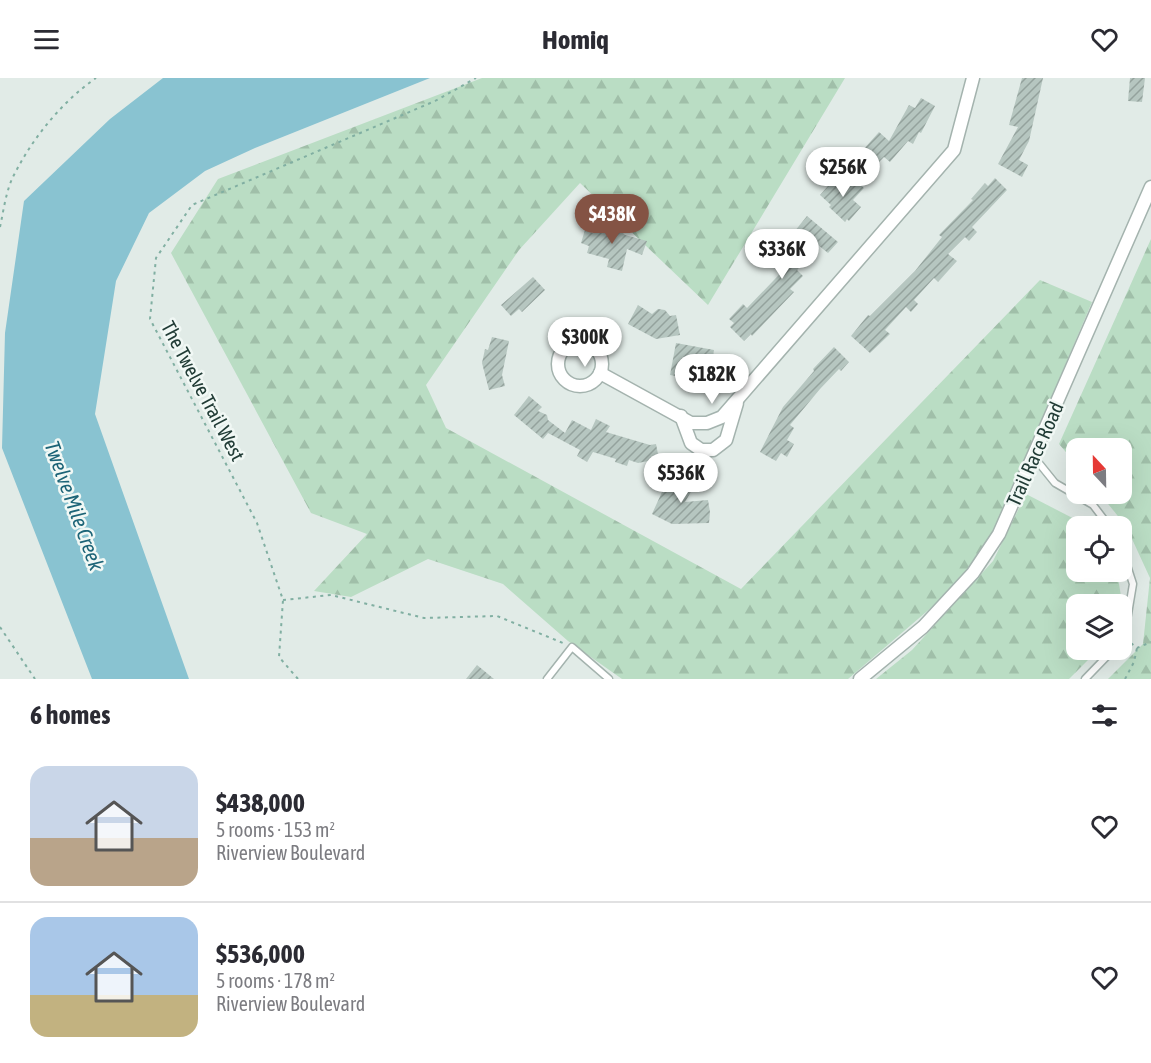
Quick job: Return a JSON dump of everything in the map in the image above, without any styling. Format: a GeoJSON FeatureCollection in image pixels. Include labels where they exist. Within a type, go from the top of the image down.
{"type":"FeatureCollection","features":[{"type":"Feature","properties":{"kind":"street"},"geometry":{"type":"LineString","coordinates":[[600,373],[695,424],[712,422],[725,414],[954,150],[973,78]]}},
{"type":"Feature","properties":{"kind":"street","name":"Trail Race Road"},"geometry":{"type":"LineString","coordinates":[[860,679],[923,627],[973,573],[999,534],[1151,188]]}},
{"type":"Feature","properties":{"kind":"street"},"geometry":{"type":"LineString","coordinates":[[681,416],[691,443],[701,450],[713,450],[726,440],[741,394]]}},
{"type":"Feature","properties":{"kind":"lane"},"geometry":{"type":"LineString","coordinates":[[1034,456],[1055,483],[1093,505],[1101,516]]}},
{"type":"Feature","properties":{"kind":"lane"},"geometry":{"type":"LineString","coordinates":[[547,679],[572,647],[609,679]]}},
{"type":"Feature","properties":{"kind":"lane"},"geometry":{"type":"LineString","coordinates":[[1085,679],[1103,660]]}},
{"type":"Feature","properties":{"kind":"path"},"geometry":{"type":"LineString","coordinates":[[0,227],[5,201],[14,174],[37,137],[76,92],[96,78]]}},
{"type":"Feature","properties":{"kind":"path","name":"The Twelve Trail West"},"geometry":{"type":"LineString","coordinates":[[298,679],[279,657],[283,600],[257,523],[150,319],[156,258],[192,205],[435,101],[476,78]]}},
{"type":"Feature","properties":{"kind":"path"},"geometry":{"type":"LineString","coordinates":[[283,600],[331,595],[424,618],[497,616],[572,647]]}},
{"type":"Feature","properties":{"kind":"path"},"geometry":{"type":"LineString","coordinates":[[0,627],[35,679]]}},
{"type":"Feature","properties":{"kind":"path"},"geometry":{"type":"LineString","coordinates":[[1137,648],[1151,642]]}},
{"type":"Feature","properties":{"kind":"path"},"geometry":{"type":"LineString","coordinates":[[1132,645],[1137,648]]}},
{"type":"Feature","properties":{"kind":"path"},"geometry":{"type":"LineString","coordinates":[[1125,679],[1134,662],[1137,648]]}},
{"type":"Feature","properties":{"kind":"green space"},"geometry":{"type":"Polygon","coordinates":[[[482,78],[845,78],[708,305],[580,183],[519,250],[426,385],[446,428],[741,589],[1040,280],[1092,302],[996,528],[953,589],[848,679],[622,679],[568,641],[503,584],[428,559],[351,597],[314,591],[367,534],[311,513],[171,253],[218,179],[482,78]]]}},
{"type":"Feature","properties":{"kind":"green space"},"geometry":{"type":"Polygon","coordinates":[[[1151,239],[1151,679],[1108,679],[1127,660],[1132,660],[1132,655],[1143,644],[1150,578],[1132,539],[1132,516],[1118,516],[1108,504],[1132,504],[1132,438],[1066,438],[1066,452],[1059,444],[1151,239]]]}},
{"type":"Feature","properties":{"kind":"green space"},"geometry":{"type":"Polygon","coordinates":[[[1026,494],[1069,516],[1066,516],[1066,582],[1119,582],[1121,594],[1066,594],[1066,660],[1088,660],[1069,679],[876,679],[912,650],[993,561],[1026,494]]]}},
{"type":"Feature","properties":{"kind":"water","name":"Twelve Mile Creek"},"geometry":{"type":"Polygon","coordinates":[[[163,78],[430,78],[255,148],[205,171],[149,213],[116,281],[95,414],[189,679],[92,679],[2,448],[5,333],[24,201],[110,119],[163,78]]]}},
{"type":"Feature","properties":{"kind":"building"},"geometry":{"type":"Polygon","coordinates":[[[1022,78],[1043,78],[1029,141],[1019,160],[1028,165],[1022,177],[998,164],[1018,127],[1009,125],[1022,78]]]}},
{"type":"Feature","properties":{"kind":"building"},"geometry":{"type":"Polygon","coordinates":[[[1130,78],[1145,78],[1142,102],[1128,101],[1130,78]]]}},
{"type":"Feature","properties":{"kind":"building"},"geometry":{"type":"Polygon","coordinates":[[[921,98],[935,106],[921,133],[919,132],[913,144],[908,141],[890,162],[884,157],[867,174],[853,161],[879,132],[889,141],[909,105],[915,108],[921,98]]]}},
{"type":"Feature","properties":{"kind":"building"},"geometry":{"type":"Polygon","coordinates":[[[836,177],[845,186],[852,178],[864,188],[853,200],[861,207],[849,221],[847,219],[845,222],[820,195],[836,177]]]}},
{"type":"Feature","properties":{"kind":"building"},"geometry":{"type":"Polygon","coordinates":[[[995,178],[1007,190],[972,227],[977,232],[969,241],[965,237],[948,254],[957,261],[938,282],[934,278],[914,300],[918,304],[911,312],[906,307],[885,330],[890,334],[870,353],[851,336],[868,315],[870,316],[915,271],[942,237],[939,235],[973,200],[971,199],[985,183],[988,186],[995,178]]]}},
{"type":"Feature","properties":{"kind":"building"},"geometry":{"type":"Polygon","coordinates":[[[807,216],[838,242],[828,253],[818,245],[797,270],[803,276],[790,289],[794,292],[752,336],[751,334],[744,341],[730,327],[734,323],[729,319],[743,304],[747,308],[797,256],[788,248],[794,241],[790,237],[807,216]]]}},
{"type":"Feature","properties":{"kind":"building"},"geometry":{"type":"Polygon","coordinates":[[[595,226],[604,228],[613,226],[625,235],[647,241],[642,255],[627,249],[622,271],[607,267],[609,259],[587,253],[589,246],[581,243],[585,230],[593,233],[595,226]]]}},
{"type":"Feature","properties":{"kind":"building"},"geometry":{"type":"Polygon","coordinates":[[[533,277],[545,290],[522,312],[519,309],[511,316],[501,305],[533,277]]]}},
{"type":"Feature","properties":{"kind":"building"},"geometry":{"type":"Polygon","coordinates":[[[638,305],[652,314],[658,309],[665,310],[670,316],[676,315],[680,335],[656,339],[628,324],[638,305]]]}},
{"type":"Feature","properties":{"kind":"building"},"geometry":{"type":"Polygon","coordinates":[[[492,337],[509,341],[502,375],[505,386],[489,390],[482,363],[485,349],[488,350],[492,337]]]}},
{"type":"Feature","properties":{"kind":"building"},"geometry":{"type":"Polygon","coordinates":[[[676,343],[714,350],[711,368],[689,366],[687,378],[670,375],[676,343]]]}},
{"type":"Feature","properties":{"kind":"building"},"geometry":{"type":"Polygon","coordinates":[[[834,347],[849,362],[820,389],[790,425],[794,428],[787,440],[794,444],[787,457],[781,453],[776,461],[760,452],[783,407],[834,347]]]}},
{"type":"Feature","properties":{"kind":"building"},"geometry":{"type":"Polygon","coordinates":[[[529,396],[542,407],[538,411],[547,415],[548,420],[565,433],[572,420],[591,430],[596,419],[610,426],[606,432],[650,445],[656,444],[659,459],[638,463],[629,460],[627,466],[615,462],[616,459],[593,452],[587,462],[577,456],[580,450],[548,433],[543,439],[514,415],[529,396]]]}},
{"type":"Feature","properties":{"kind":"building"},"geometry":{"type":"Polygon","coordinates":[[[679,473],[696,483],[685,502],[708,500],[709,523],[672,524],[652,514],[662,492],[679,473]]]}},
{"type":"Feature","properties":{"kind":"building"},"geometry":{"type":"Polygon","coordinates":[[[477,665],[494,679],[466,679],[477,665]]]}}]}
